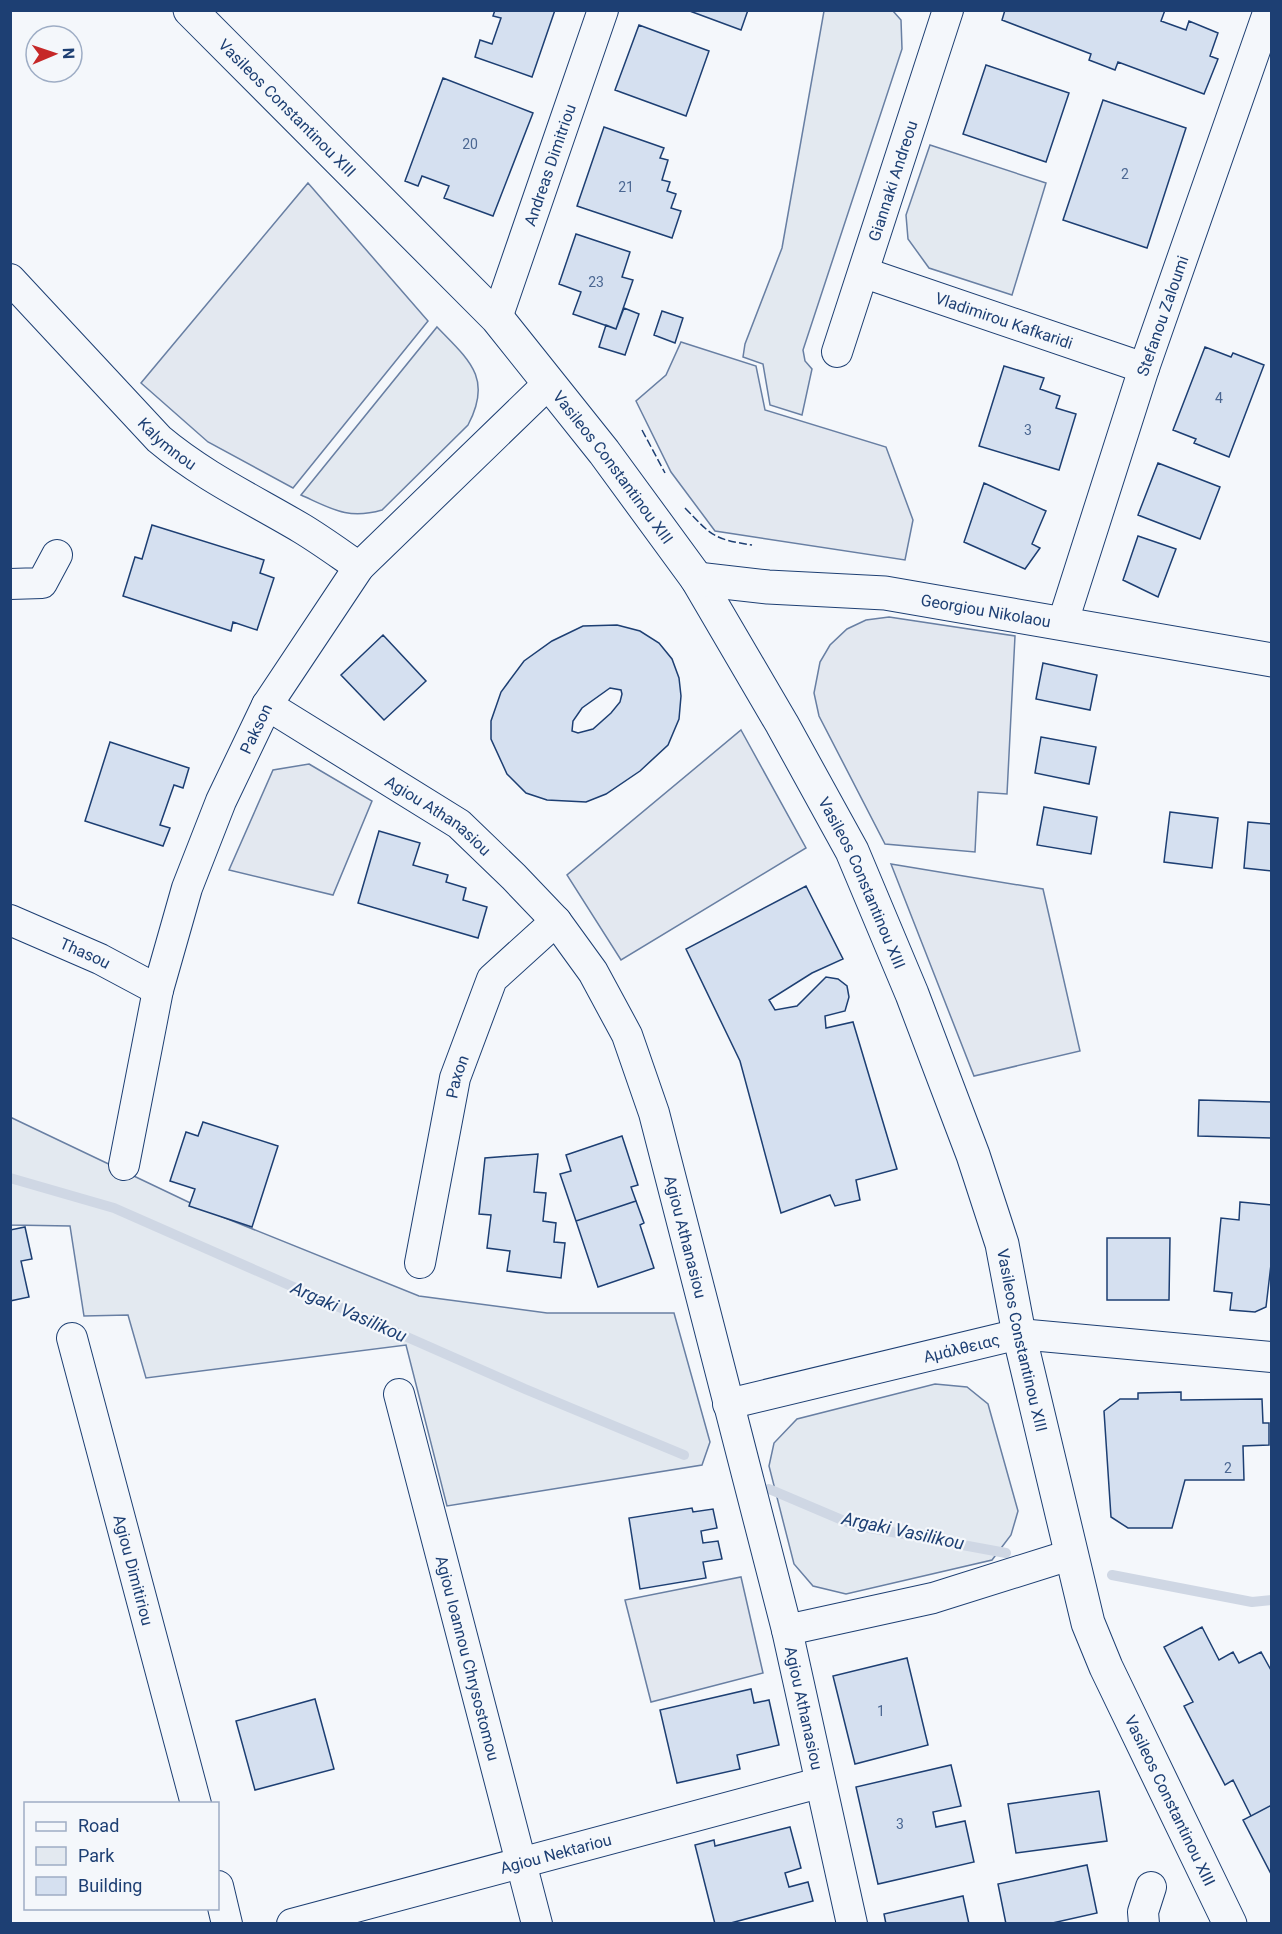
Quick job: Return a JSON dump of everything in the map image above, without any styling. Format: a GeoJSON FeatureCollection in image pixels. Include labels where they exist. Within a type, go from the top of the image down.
{"type":"FeatureCollection","features":[{"type":"Feature","properties":{"kind":"street","name":"Vasileos Constantinou XIII"},"geometry":{"type":"LineString","coordinates":[[190,10],[497,318],[604,452],[697,579],[782,724],[852,851],[912,994],[973,1155],[1002,1244],[1019,1334],[1070,1556],[1088,1623],[1106,1667],[1230,1923]]}},
{"type":"Feature","properties":{"kind":"street","name":"Andreas Dimitriou"},"geometry":{"type":"LineString","coordinates":[[497,318],[603,10]]}},
{"type":"Feature","properties":{"kind":"street","name":"Giannaki Andreou"},"geometry":{"type":"LineString","coordinates":[[837,352],[865,273],[948,10]]}},
{"type":"Feature","properties":{"kind":"street","name":"Stefanou Zaloumi"},"geometry":{"type":"LineString","coordinates":[[1064,622],[1144,368],[1269,10]]}},
{"type":"Feature","properties":{"kind":"street","name":"Vladimirou Kafkaridi"},"geometry":{"type":"LineString","coordinates":[[865,273],[1144,368]]}},
{"type":"Feature","properties":{"kind":"street","name":"Kalymnou"},"geometry":{"type":"LineString","coordinates":[[10,279],[159,439],[177,454],[202,473],[303,529],[359,567]]}},
{"type":"Feature","properties":{"kind":"street","name":"Pakson"},"geometry":{"type":"LineString","coordinates":[[124,1165],[158,990],[187,888],[221,801],[267,705],[359,567],[549,383]]}},
{"type":"Feature","properties":{"kind":"street"},"geometry":{"type":"LineString","coordinates":[[10,584],[42,583],[57,555]]}},
{"type":"Feature","properties":{"kind":"street","name":"Georgiou Nikolaou"},"geometry":{"type":"LineString","coordinates":[[697,579],[768,587],[885,593],[1064,622],[1272,660]]}},
{"type":"Feature","properties":{"kind":"street","name":"Agiou Athanasiou"},"geometry":{"type":"LineString","coordinates":[[267,705],[459,824],[556,921],[593,972],[631,1046],[654,1113],[787,1630],[819,1783],[852,1923]]}},
{"type":"Feature","properties":{"kind":"street","name":"Thasou"},"geometry":{"type":"LineString","coordinates":[[10,920],[100,959],[158,990]]}},
{"type":"Feature","properties":{"kind":"street","name":"Paxon"},"geometry":{"type":"LineString","coordinates":[[420,1263],[455,1078],[492,979],[556,921]]}},
{"type":"Feature","properties":{"kind":"street","name":"Αμάλθειας"},"geometry":{"type":"LineString","coordinates":[[728,1404],[1019,1334],[1272,1357]]}},
{"type":"Feature","properties":{"kind":"street","name":"Agiou Dimitiriou"},"geometry":{"type":"LineString","coordinates":[[72,1338],[196,1802]]}},
{"type":"Feature","properties":{"kind":"street","name":"Agiou Ioannou Chrysostomou"},"geometry":{"type":"LineString","coordinates":[[399,1394],[537,1923]]}},
{"type":"Feature","properties":{"kind":"street"},"geometry":{"type":"LineString","coordinates":[[787,1630],[933,1598],[1070,1556]]}},
{"type":"Feature","properties":{"kind":"street","name":"Agiou Nektariou"},"geometry":{"type":"LineString","coordinates":[[292,1923],[819,1783]]}},
{"type":"Feature","properties":{"kind":"street"},"geometry":{"type":"LineString","coordinates":[[1144,1923],[1143,1912],[1151,1887]]}},
{"type":"Feature","properties":{"kind":"street"},"geometry":{"type":"LineString","coordinates":[[219,1890],[228,1923]]}},
{"type":"Feature","properties":{"kind":"green space"},"geometry":{"type":"Polygon","coordinates":[[[824,11],[893,11],[901,20],[902,49],[803,350],[805,361],[812,369],[802,415],[770,405],[763,364],[743,357],[745,344],[782,248],[824,11]]]}},
{"type":"Feature","properties":{"kind":"green space"},"geometry":{"type":"Polygon","coordinates":[[[930,145],[1046,183],[1012,295],[929,268],[908,239],[906,215],[930,145]]]}},
{"type":"Feature","properties":{"kind":"green space"},"geometry":{"type":"Polygon","coordinates":[[[437,327],[467,360],[478,382],[475,409],[468,425],[382,510],[359,514],[340,512],[301,495],[437,327]]]}},
{"type":"Feature","properties":{"kind":"green space"},"geometry":{"type":"Polygon","coordinates":[[[10,1117],[203,1209],[419,1296],[547,1313],[674,1313],[710,1442],[702,1465],[447,1506],[406,1345],[146,1378],[128,1315],[84,1316],[70,1226],[11,1225],[10,1117]]]}},
{"type":"Feature","properties":{"kind":"green space"},"geometry":{"type":"Polygon","coordinates":[[[935,1384],[967,1387],[988,1404],[1018,1511],[1011,1535],[992,1560],[846,1594],[813,1586],[794,1564],[769,1466],[774,1443],[797,1419],[935,1384]]]}},
{"type":"Feature","properties":{"kind":"shaded area"},"geometry":{"type":"Polygon","coordinates":[[[308,183],[428,321],[293,488],[208,442],[141,383],[308,183]]]}},
{"type":"Feature","properties":{"kind":"shaded area"},"geometry":{"type":"Polygon","coordinates":[[[681,342],[756,366],[765,410],[886,447],[913,520],[905,560],[715,531],[671,472],[636,401],[666,375],[681,342]]]}},
{"type":"Feature","properties":{"kind":"shaded area"},"geometry":{"type":"Polygon","coordinates":[[[889,617],[1015,636],[1007,794],[978,792],[975,852],[885,844],[819,716],[814,693],[820,662],[830,645],[847,629],[866,620],[889,617]]]}},
{"type":"Feature","properties":{"kind":"shaded area"},"geometry":{"type":"Polygon","coordinates":[[[741,730],[806,848],[621,960],[567,875],[741,730]]]}},
{"type":"Feature","properties":{"kind":"shaded area"},"geometry":{"type":"Polygon","coordinates":[[[309,764],[372,801],[333,895],[229,870],[273,770],[309,764]]]}},
{"type":"Feature","properties":{"kind":"shaded area"},"geometry":{"type":"Polygon","coordinates":[[[891,864],[1043,889],[1080,1051],[974,1076],[891,864]]]}},
{"type":"Feature","properties":{"kind":"shaded area"},"geometry":{"type":"Polygon","coordinates":[[[741,1577],[763,1673],[651,1702],[625,1600],[741,1577]]]}},
{"type":"Feature","properties":{"kind":"building"},"geometry":{"type":"Polygon","coordinates":[[[495,10],[555,10],[532,77],[475,57],[480,40],[492,44],[501,18],[493,16],[495,10]]]}},
{"type":"Feature","properties":{"kind":"building"},"geometry":{"type":"Polygon","coordinates":[[[687,10],[748,10],[741,30],[687,10]]]}},
{"type":"Feature","properties":{"kind":"building"},"geometry":{"type":"Polygon","coordinates":[[[1005,10],[1165,10],[1161,21],[1186,30],[1189,21],[1218,33],[1210,56],[1218,59],[1204,94],[1118,62],[1115,70],[1089,60],[1091,54],[1002,20],[1005,10]]]}},
{"type":"Feature","properties":{"kind":"building"},"geometry":{"type":"Polygon","coordinates":[[[639,25],[709,51],[686,116],[615,90],[639,25]]]}},
{"type":"Feature","properties":{"kind":"building"},"geometry":{"type":"Polygon","coordinates":[[[986,65],[1069,93],[1046,162],[963,134],[986,65]]]}},
{"type":"Feature","properties":{"kind":"building"},"geometry":{"type":"Polygon","coordinates":[[[443,78],[533,113],[493,216],[444,198],[449,186],[422,176],[418,186],[405,181],[443,78]]]}},
{"type":"Feature","properties":{"kind":"building"},"geometry":{"type":"Polygon","coordinates":[[[1103,100],[1186,128],[1147,248],[1063,220],[1103,100]]]}},
{"type":"Feature","properties":{"kind":"building"},"geometry":{"type":"Polygon","coordinates":[[[604,127],[664,148],[660,158],[668,160],[662,180],[670,182],[667,191],[676,194],[671,208],[681,211],[672,238],[577,206],[604,127]]]}},
{"type":"Feature","properties":{"kind":"building"},"geometry":{"type":"Polygon","coordinates":[[[576,234],[630,252],[622,277],[633,280],[616,329],[573,314],[581,292],[559,284],[576,234]]]}},
{"type":"Feature","properties":{"kind":"building"},"geometry":{"type":"Polygon","coordinates":[[[624,308],[639,314],[625,355],[599,347],[606,325],[616,329],[624,308]]]}},
{"type":"Feature","properties":{"kind":"building"},"geometry":{"type":"Polygon","coordinates":[[[662,311],[683,318],[675,343],[654,335],[662,311]]]}},
{"type":"Feature","properties":{"kind":"building"},"geometry":{"type":"Polygon","coordinates":[[[1205,347],[1231,357],[1233,353],[1264,365],[1229,457],[1194,443],[1196,439],[1173,430],[1205,347]]]}},
{"type":"Feature","properties":{"kind":"building"},"geometry":{"type":"Polygon","coordinates":[[[1004,366],[1044,378],[1040,389],[1060,396],[1056,408],[1076,414],[1059,470],[979,446],[1004,366]]]}},
{"type":"Feature","properties":{"kind":"building"},"geometry":{"type":"Polygon","coordinates":[[[1158,463],[1220,487],[1200,539],[1138,515],[1158,463]]]}},
{"type":"Feature","properties":{"kind":"building"},"geometry":{"type":"Polygon","coordinates":[[[984,483],[1046,511],[1032,544],[1040,548],[1025,569],[964,542],[984,483]]]}},
{"type":"Feature","properties":{"kind":"building"},"geometry":{"type":"Polygon","coordinates":[[[152,525],[264,560],[260,573],[274,578],[257,630],[233,622],[231,631],[123,596],[135,557],[142,559],[152,525]]]}},
{"type":"Feature","properties":{"kind":"building"},"geometry":{"type":"Polygon","coordinates":[[[1138,536],[1176,549],[1158,597],[1123,580],[1138,536]]]}},
{"type":"Feature","properties":{"kind":"building"},"geometry":{"type":"Polygon","coordinates":[[[617,625],[640,631],[659,643],[672,659],[679,678],[681,696],[679,719],[668,745],[640,771],[606,794],[586,802],[547,800],[526,793],[507,774],[491,739],[491,721],[501,692],[524,661],[552,641],[583,626],[617,625]],[[610,688],[582,708],[573,721],[572,731],[578,733],[593,729],[620,702],[621,690],[610,688]]]}},
{"type":"Feature","properties":{"kind":"building"},"geometry":{"type":"Polygon","coordinates":[[[383,635],[426,681],[384,720],[341,675],[383,635]]]}},
{"type":"Feature","properties":{"kind":"building"},"geometry":{"type":"Polygon","coordinates":[[[1043,663],[1097,675],[1090,710],[1036,699],[1043,663]]]}},
{"type":"Feature","properties":{"kind":"building"},"geometry":{"type":"Polygon","coordinates":[[[1041,737],[1096,747],[1089,784],[1035,773],[1041,737]]]}},
{"type":"Feature","properties":{"kind":"building"},"geometry":{"type":"Polygon","coordinates":[[[110,742],[189,768],[183,788],[174,785],[160,825],[170,828],[163,846],[85,821],[110,742]]]}},
{"type":"Feature","properties":{"kind":"building"},"geometry":{"type":"Polygon","coordinates":[[[1044,807],[1097,817],[1091,854],[1037,845],[1044,807]]]}},
{"type":"Feature","properties":{"kind":"building"},"geometry":{"type":"Polygon","coordinates":[[[1170,812],[1218,818],[1212,868],[1164,862],[1170,812]]]}},
{"type":"Feature","properties":{"kind":"building"},"geometry":{"type":"Polygon","coordinates":[[[1248,822],[1272,824],[1272,871],[1244,868],[1248,822]]]}},
{"type":"Feature","properties":{"kind":"building"},"geometry":{"type":"Polygon","coordinates":[[[379,831],[420,843],[413,865],[448,875],[446,882],[466,888],[463,900],[487,907],[478,938],[358,903],[379,831]]]}},
{"type":"Feature","properties":{"kind":"building"},"geometry":{"type":"Polygon","coordinates":[[[806,886],[843,959],[812,973],[769,1000],[775,1010],[797,1006],[826,977],[838,979],[847,986],[849,997],[845,1011],[825,1016],[826,1028],[853,1022],[897,1169],[856,1180],[860,1200],[835,1206],[830,1195],[781,1213],[740,1061],[686,949],[806,886]]]}},
{"type":"Feature","properties":{"kind":"building"},"geometry":{"type":"Polygon","coordinates":[[[1199,1100],[1272,1102],[1272,1138],[1198,1136],[1199,1100]]]}},
{"type":"Feature","properties":{"kind":"building"},"geometry":{"type":"Polygon","coordinates":[[[203,1122],[278,1146],[252,1227],[189,1206],[195,1189],[170,1181],[186,1132],[198,1136],[203,1122]]]}},
{"type":"Feature","properties":{"kind":"building"},"geometry":{"type":"Polygon","coordinates":[[[622,1136],[638,1185],[631,1187],[636,1201],[576,1221],[560,1174],[571,1171],[566,1155],[622,1136]]]}},
{"type":"Feature","properties":{"kind":"building"},"geometry":{"type":"Polygon","coordinates":[[[538,1154],[534,1192],[546,1193],[543,1221],[556,1223],[554,1242],[565,1243],[561,1278],[507,1271],[510,1251],[487,1248],[491,1215],[479,1214],[485,1158],[538,1154]]]}},
{"type":"Feature","properties":{"kind":"building"},"geometry":{"type":"Polygon","coordinates":[[[636,1201],[644,1223],[640,1225],[654,1268],[598,1287],[576,1221],[636,1201]]]}},
{"type":"Feature","properties":{"kind":"building"},"geometry":{"type":"Polygon","coordinates":[[[1240,1202],[1272,1205],[1272,1256],[1266,1307],[1255,1312],[1230,1310],[1232,1293],[1214,1291],[1221,1218],[1239,1220],[1240,1202]]]}},
{"type":"Feature","properties":{"kind":"building"},"geometry":{"type":"Polygon","coordinates":[[[25,1227],[32,1259],[21,1261],[29,1297],[10,1301],[10,1230],[25,1227]]]}},
{"type":"Feature","properties":{"kind":"building"},"geometry":{"type":"Polygon","coordinates":[[[1107,1238],[1170,1238],[1169,1300],[1107,1300],[1107,1238]]]}},
{"type":"Feature","properties":{"kind":"building"},"geometry":{"type":"Polygon","coordinates":[[[1181,1392],[1181,1400],[1262,1399],[1263,1423],[1269,1423],[1269,1445],[1243,1446],[1244,1480],[1185,1480],[1172,1528],[1128,1528],[1111,1517],[1104,1411],[1120,1399],[1138,1399],[1138,1393],[1181,1392]]]}},
{"type":"Feature","properties":{"kind":"building"},"geometry":{"type":"Polygon","coordinates":[[[692,1508],[693,1512],[713,1509],[717,1528],[701,1531],[703,1543],[718,1541],[722,1559],[703,1562],[706,1578],[640,1589],[629,1518],[692,1508]]]}},
{"type":"Feature","properties":{"kind":"building"},"geometry":{"type":"Polygon","coordinates":[[[1202,1627],[1219,1660],[1233,1652],[1239,1663],[1261,1652],[1272,1672],[1272,1805],[1251,1816],[1233,1780],[1225,1785],[1184,1706],[1193,1702],[1164,1647],[1202,1627]]]}},
{"type":"Feature","properties":{"kind":"building"},"geometry":{"type":"Polygon","coordinates":[[[907,1658],[928,1745],[855,1764],[833,1676],[907,1658]]]}},
{"type":"Feature","properties":{"kind":"building"},"geometry":{"type":"Polygon","coordinates":[[[751,1689],[754,1703],[769,1700],[779,1745],[737,1755],[740,1769],[677,1783],[660,1710],[751,1689]]]}},
{"type":"Feature","properties":{"kind":"building"},"geometry":{"type":"Polygon","coordinates":[[[315,1699],[334,1769],[255,1790],[236,1721],[315,1699]]]}},
{"type":"Feature","properties":{"kind":"building"},"geometry":{"type":"Polygon","coordinates":[[[951,1765],[961,1806],[933,1812],[936,1827],[965,1821],[974,1862],[878,1884],[856,1787],[951,1765]]]}},
{"type":"Feature","properties":{"kind":"building"},"geometry":{"type":"Polygon","coordinates":[[[1099,1791],[1107,1841],[1016,1853],[1008,1804],[1099,1791]]]}},
{"type":"Feature","properties":{"kind":"building"},"geometry":{"type":"Polygon","coordinates":[[[1272,1805],[1272,1876],[1243,1820],[1272,1805]]]}},
{"type":"Feature","properties":{"kind":"building"},"geometry":{"type":"Polygon","coordinates":[[[790,1827],[801,1868],[785,1873],[789,1887],[808,1882],[813,1901],[727,1924],[715,1924],[695,1845],[714,1840],[715,1846],[790,1827]]]}},
{"type":"Feature","properties":{"kind":"building"},"geometry":{"type":"Polygon","coordinates":[[[1087,1865],[1097,1913],[1048,1924],[1006,1924],[998,1884],[1087,1865]]]}},
{"type":"Feature","properties":{"kind":"building"},"geometry":{"type":"Polygon","coordinates":[[[963,1896],[969,1924],[886,1924],[884,1914],[963,1896]]]}},
{"type":"Feature","properties":{"kind":"waterway","name":"Argaki Vasilikou"},"geometry":{"type":"LineString","coordinates":[[10,1178],[114,1208],[525,1389],[684,1455]]}},
{"type":"Feature","properties":{"kind":"waterway","name":"Argaki Vasilikou"},"geometry":{"type":"LineString","coordinates":[[769,1489],[854,1525],[1006,1553]]}},
{"type":"Feature","properties":{"kind":"waterway","name":"Argaki Vasilikou"},"geometry":{"type":"LineString","coordinates":[[1112,1575],[1252,1602],[1272,1600]]}},
{"type":"Feature","properties":{"kind":"fence"},"geometry":{"type":"LineString","coordinates":[[642,430],[665,473]]}},
{"type":"Feature","properties":{"kind":"fence"},"geometry":{"type":"LineString","coordinates":[[685,508],[714,535],[729,541],[752,545]]}}]}
